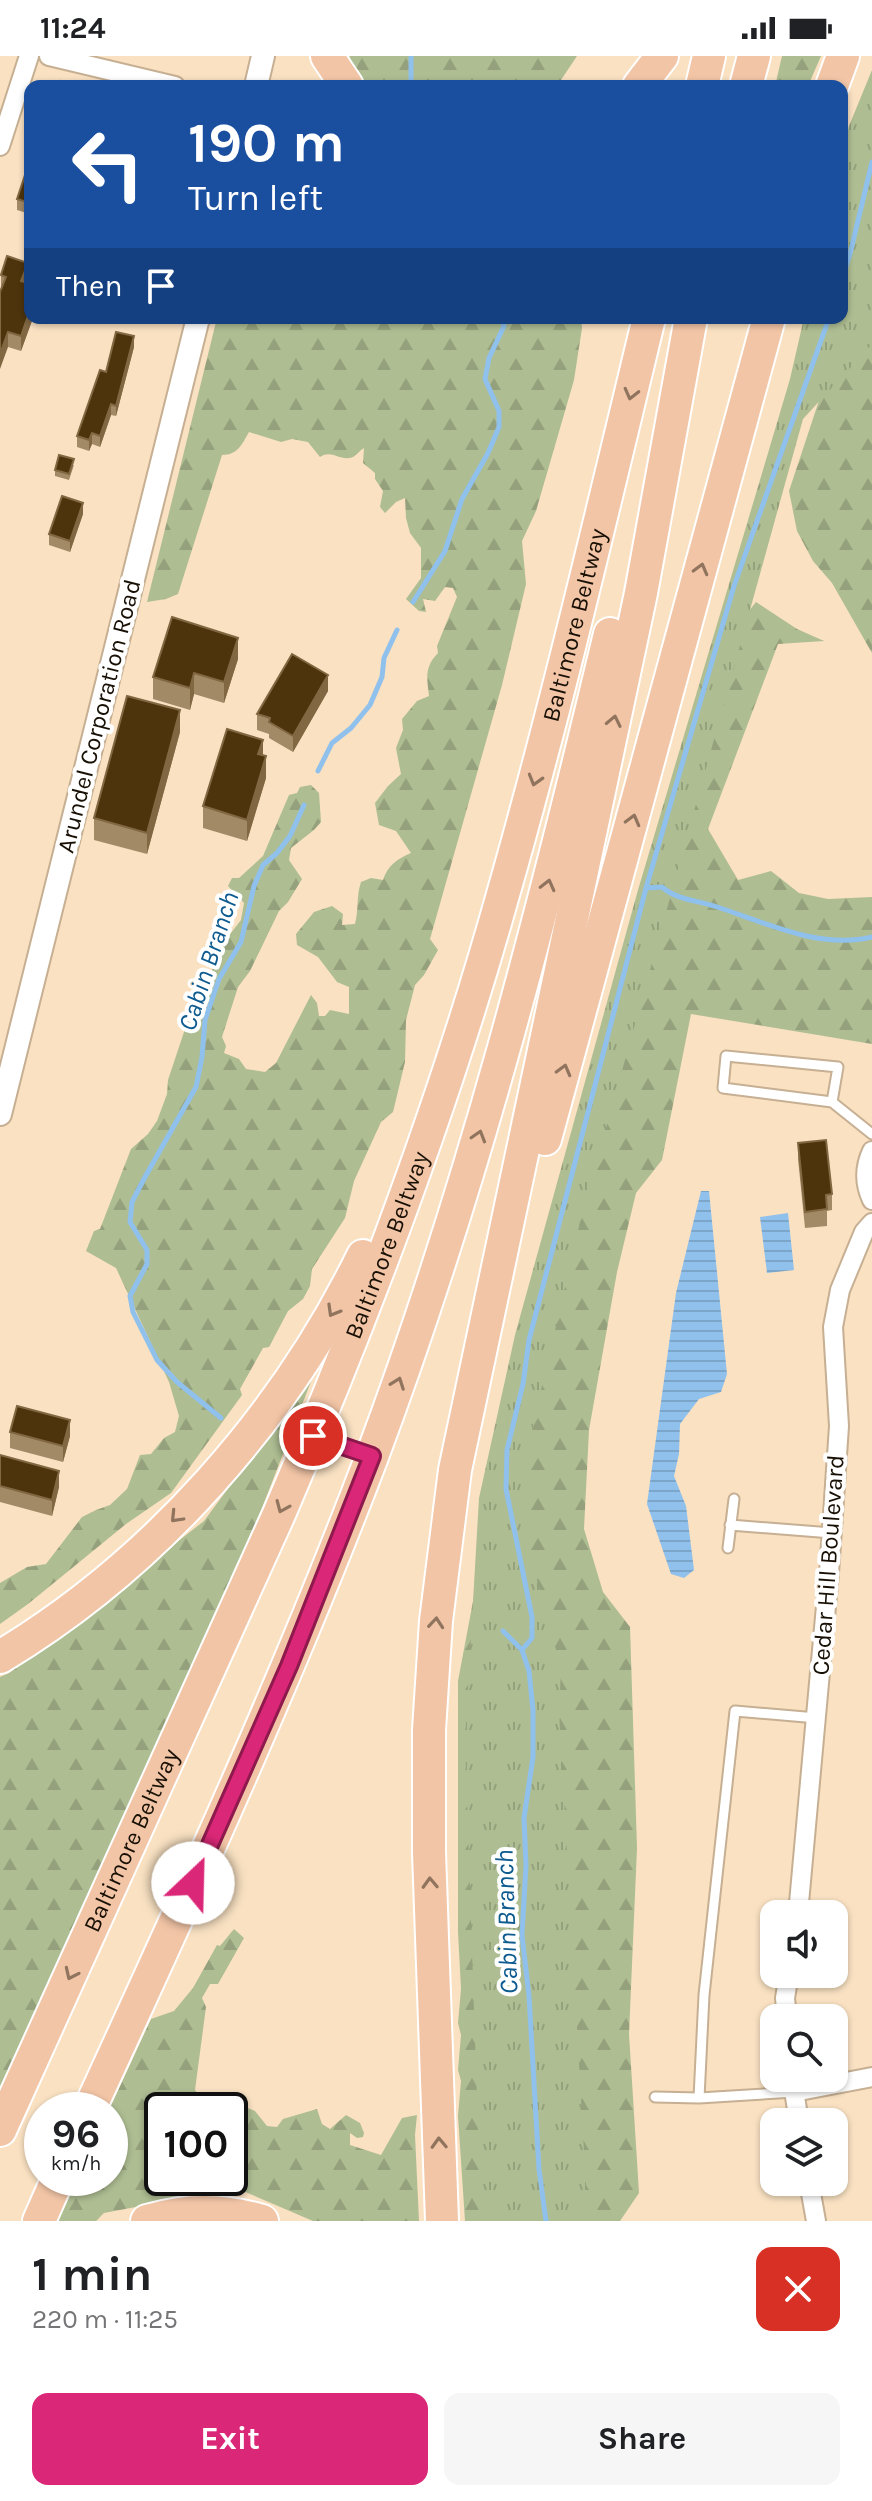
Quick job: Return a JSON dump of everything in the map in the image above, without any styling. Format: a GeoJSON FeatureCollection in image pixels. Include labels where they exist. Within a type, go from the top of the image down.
{"type":"FeatureCollection","features":[{"type":"Feature","properties":{"kind":"highway"},"geometry":{"type":"LineString","coordinates":[[327,56],[343,80]]}},
{"type":"Feature","properties":{"kind":"highway"},"geometry":{"type":"LineString","coordinates":[[644,80],[662,56]]}},
{"type":"Feature","properties":{"kind":"highway"},"geometry":{"type":"LineString","coordinates":[[703,80],[709,56]]}},
{"type":"Feature","properties":{"kind":"highway"},"geometry":{"type":"LineString","coordinates":[[748,80],[754,56]]}},
{"type":"Feature","properties":{"kind":"highway"},"geometry":{"type":"LineString","coordinates":[[834,80],[843,56]]}},
{"type":"Feature","properties":{"kind":"highway","name":"Baltimore Beltway"},"geometry":{"type":"LineString","coordinates":[[0,2130],[313,1436],[411,1179],[502,901],[539,767],[648,324]]}},
{"type":"Feature","properties":{"kind":"highway","name":"Baltimore Beltway"},"geometry":{"type":"LineString","coordinates":[[97,2092],[289,1666],[372,1456],[461,1196],[541,915],[689,324]]}},
{"type":"Feature","properties":{"kind":"highway"},"geometry":{"type":"LineString","coordinates":[[442,2221],[429,1852],[429,1730],[436,1621],[455,1470],[641,593],[690,324]]}},
{"type":"Feature","properties":{"kind":"highway"},"geometry":{"type":"LineString","coordinates":[[455,1470],[767,324]]}},
{"type":"Feature","properties":{"kind":"highway"},"geometry":{"type":"LineString","coordinates":[[0,1657],[66,1614],[121,1569],[173,1520],[269,1411],[299,1368],[356,1272],[460,1037]]}},
{"type":"Feature","properties":{"kind":"highway"},"geometry":{"type":"LineString","coordinates":[[39,2221],[50,2196]]}},
{"type":"Feature","properties":{"kind":"highway"},"geometry":{"type":"LineString","coordinates":[[147,2221],[175,2213],[202,2211],[231,2213],[262,2221]]}},
{"type":"Feature","properties":{"kind":"street"},"geometry":{"type":"LineString","coordinates":[[0,146],[29,56]]}},
{"type":"Feature","properties":{"kind":"street"},"geometry":{"type":"LineString","coordinates":[[49,56],[150,80]]}},
{"type":"Feature","properties":{"kind":"street"},"geometry":{"type":"LineString","coordinates":[[257,80],[263,56]]}},
{"type":"Feature","properties":{"kind":"street","name":"Arundel Corporation Road"},"geometry":{"type":"LineString","coordinates":[[0,1114],[197,324]]}},
{"type":"Feature","properties":{"kind":"street"},"geometry":{"type":"LineString","coordinates":[[872,1151],[866,1167],[866,1182],[872,1200]]}},
{"type":"Feature","properties":{"kind":"street","name":"Cedar Hill Boulevard"},"geometry":{"type":"LineString","coordinates":[[799,1900],[817,1718],[839,1426],[833,1327],[840,1290],[864,1232],[872,1223]]}},
{"type":"Feature","properties":{"kind":"street"},"geometry":{"type":"LineString","coordinates":[[848,2079],[872,2077]]}},
{"type":"Feature","properties":{"kind":"street"},"geometry":{"type":"LineString","coordinates":[[812,2196],[816,2221]]}},
{"type":"Feature","properties":{"kind":"lane"},"geometry":{"type":"LineString","coordinates":[[832,1102],[838,1067],[726,1056],[723,1088],[832,1102],[872,1134]]}},
{"type":"Feature","properties":{"kind":"lane"},"geometry":{"type":"LineString","coordinates":[[313,1436],[372,1456]]}},
{"type":"Feature","properties":{"kind":"lane"},"geometry":{"type":"LineString","coordinates":[[728,1548],[734,1499]]}},
{"type":"Feature","properties":{"kind":"lane"},"geometry":{"type":"LineString","coordinates":[[730,1525],[832,1533]]}},
{"type":"Feature","properties":{"kind":"lane"},"geometry":{"type":"LineString","coordinates":[[699,2098],[704,1995],[735,1711],[817,1718]]}},
{"type":"Feature","properties":{"kind":"lane"},"geometry":{"type":"LineString","coordinates":[[655,2097],[699,2098],[760,2090]]}},
{"type":"Feature","properties":{"kind":"green space"},"geometry":{"type":"Polygon","coordinates":[[[350,56],[577,56],[561,80],[360,80],[347,62],[350,56]]]}},
{"type":"Feature","properties":{"kind":"green space"},"geometry":{"type":"Polygon","coordinates":[[[782,56],[821,56],[811,80],[776,80],[782,56]]]}},
{"type":"Feature","properties":{"kind":"green space"},"geometry":{"type":"Polygon","coordinates":[[[872,70],[872,344],[803,419],[580,1222],[530,1439],[525,1536],[561,1668],[559,1712],[588,2221],[481,2221],[465,1740],[479,1498],[515,1335],[638,890],[790,379],[803,324],[848,324],[849,126],[872,70]]]}},
{"type":"Feature","properties":{"kind":"green space"},"geometry":{"type":"Polygon","coordinates":[[[872,241],[872,653],[832,583],[813,561],[797,531],[789,491],[844,324],[848,324],[848,313],[872,241]]]}},
{"type":"Feature","properties":{"kind":"green space"},"geometry":{"type":"Polygon","coordinates":[[[216,324],[582,324],[574,380],[536,511],[522,541],[526,584],[502,685],[430,939],[438,950],[415,985],[406,1020],[405,1062],[393,1112],[381,1122],[354,1181],[345,1218],[312,1269],[310,1286],[303,1299],[288,1311],[269,1347],[263,1348],[240,1389],[242,1395],[171,1493],[126,1524],[0,1624],[0,1583],[27,1567],[46,1564],[82,1517],[110,1505],[127,1489],[140,1455],[151,1454],[164,1438],[175,1432],[179,1416],[169,1382],[116,1268],[86,1251],[94,1231],[100,1229],[131,1149],[157,1121],[195,999],[203,997],[220,947],[241,920],[244,903],[228,886],[232,878],[239,878],[263,856],[289,795],[297,793],[300,787],[311,785],[319,793],[321,822],[291,848],[289,860],[302,879],[279,911],[250,971],[238,987],[222,1037],[226,1046],[224,1053],[239,1059],[246,1069],[265,1072],[276,1063],[311,995],[317,1003],[319,1016],[325,1016],[330,1010],[349,1014],[349,987],[337,982],[318,957],[297,945],[296,934],[314,912],[332,906],[343,914],[342,925],[355,924],[361,882],[371,878],[383,880],[394,863],[411,853],[396,831],[379,825],[375,803],[401,774],[396,748],[403,730],[402,719],[417,701],[429,696],[428,668],[438,653],[437,646],[457,597],[453,588],[445,587],[435,601],[423,599],[426,612],[419,611],[406,599],[421,578],[421,548],[410,533],[405,498],[385,513],[380,507],[383,491],[375,479],[375,473],[363,463],[364,448],[348,458],[328,454],[320,457],[308,442],[292,439],[281,442],[249,432],[236,451],[222,455],[178,594],[147,602],[216,324]]]}},
{"type":"Feature","properties":{"kind":"green space"},"geometry":{"type":"Polygon","coordinates":[[[756,602],[797,629],[824,641],[778,644],[708,829],[738,880],[771,871],[799,893],[828,899],[872,897],[872,1044],[691,1014],[662,1160],[636,1193],[617,1272],[589,1430],[584,1529],[603,1592],[630,1627],[637,1848],[629,2034],[639,2193],[620,2221],[465,2221],[458,2116],[461,1989],[458,1932],[458,1681],[533,1283],[744,617],[756,602]]]}},
{"type":"Feature","properties":{"kind":"green space"},"geometry":{"type":"Polygon","coordinates":[[[310,1378],[257,1521],[0,2090],[0,1677],[204,1521],[310,1378]]]}},
{"type":"Feature","properties":{"kind":"green space"},"geometry":{"type":"Polygon","coordinates":[[[234,1929],[244,1938],[218,1984],[210,1984],[202,1998],[206,2007],[197,2092],[144,2092],[144,2196],[194,2196],[104,2213],[96,2221],[58,2221],[70,2196],[128,2196],[128,2092],[117,2092],[151,2019],[174,2011],[193,1988],[217,1945],[220,1946],[234,1929]]]}},
{"type":"Feature","properties":{"kind":"green space"},"geometry":{"type":"Polygon","coordinates":[[[248,2108],[255,2111],[267,2126],[277,2127],[283,2119],[317,2109],[322,2124],[330,2129],[346,2115],[360,2123],[364,2133],[363,2137],[357,2138],[350,2133],[350,2145],[381,2155],[402,2118],[417,2115],[419,2221],[313,2221],[248,2193],[248,2108]]]}},
{"type":"Feature","properties":{"kind":"water"},"geometry":{"type":"Polygon","coordinates":[[[701,1191],[709,1191],[727,1374],[721,1392],[699,1399],[680,1424],[679,1454],[674,1476],[686,1506],[694,1570],[684,1578],[671,1574],[647,1504],[676,1293],[701,1191]]]}},
{"type":"Feature","properties":{"kind":"water"},"geometry":{"type":"Polygon","coordinates":[[[788,1213],[794,1270],[767,1273],[760,1217],[788,1213]]]}},
{"type":"Feature","properties":{"kind":"building"},"geometry":{"type":"Polygon","coordinates":[[[24,178],[24,201],[17,199],[24,178]]]}},
{"type":"Feature","properties":{"kind":"building"},"geometry":{"type":"Polygon","coordinates":[[[7,256],[24,262],[21,281],[24,282],[25,324],[21,336],[8,332],[0,354],[0,292],[6,277],[1,275],[7,256]]]}},
{"type":"Feature","properties":{"kind":"building"},"geometry":{"type":"Polygon","coordinates":[[[116,332],[134,336],[116,406],[111,404],[100,436],[92,433],[89,440],[77,436],[100,370],[106,372],[116,332]]]}},
{"type":"Feature","properties":{"kind":"building"},"geometry":{"type":"Polygon","coordinates":[[[59,455],[74,459],[69,474],[55,470],[59,455]]]}},
{"type":"Feature","properties":{"kind":"building"},"geometry":{"type":"Polygon","coordinates":[[[62,496],[83,503],[70,541],[49,534],[62,496]]]}},
{"type":"Feature","properties":{"kind":"building"},"geometry":{"type":"Polygon","coordinates":[[[172,617],[238,638],[224,682],[194,673],[190,688],[153,677],[172,617]]]}},
{"type":"Feature","properties":{"kind":"building"},"geometry":{"type":"Polygon","coordinates":[[[292,654],[328,675],[293,736],[269,722],[270,718],[257,714],[292,654]]]}},
{"type":"Feature","properties":{"kind":"building"},"geometry":{"type":"Polygon","coordinates":[[[127,696],[180,710],[147,833],[94,818],[127,696]]]}},
{"type":"Feature","properties":{"kind":"building"},"geometry":{"type":"Polygon","coordinates":[[[227,729],[263,740],[258,754],[266,756],[247,820],[203,806],[227,729]]]}},
{"type":"Feature","properties":{"kind":"building"},"geometry":{"type":"Polygon","coordinates":[[[826,1140],[832,1194],[826,1195],[827,1209],[805,1212],[798,1143],[826,1140]]]}},
{"type":"Feature","properties":{"kind":"building"},"geometry":{"type":"Polygon","coordinates":[[[17,1406],[70,1420],[63,1446],[10,1432],[17,1406]]]}},
{"type":"Feature","properties":{"kind":"building"},"geometry":{"type":"Polygon","coordinates":[[[0,1455],[59,1471],[52,1500],[0,1486],[0,1455]]]}},
{"type":"Feature","properties":{"kind":"waterway","name":"Cabin Branch"},"geometry":{"type":"LineString","coordinates":[[411,56],[411,80]]}},
{"type":"Feature","properties":{"kind":"waterway"},"geometry":{"type":"LineString","coordinates":[[848,260],[872,162]]}},
{"type":"Feature","properties":{"kind":"waterway","name":"Cabin Branch"},"geometry":{"type":"LineString","coordinates":[[413,602],[445,551],[462,499],[499,427],[499,411],[485,379],[489,358],[503,324]]}},
{"type":"Feature","properties":{"kind":"waterway"},"geometry":{"type":"LineString","coordinates":[[522,1650],[532,1638],[532,1617],[506,1489],[507,1450],[523,1384],[529,1340],[646,888],[734,586],[827,324]]}},
{"type":"Feature","properties":{"kind":"waterway","name":"Cabin Branch"},"geometry":{"type":"LineString","coordinates":[[318,771],[332,743],[351,728],[370,705],[382,677],[384,658],[397,630]]}},
{"type":"Feature","properties":{"kind":"waterway","name":"Cabin Branch"},"geometry":{"type":"LineString","coordinates":[[221,1418],[177,1382],[157,1360],[133,1312],[130,1296],[147,1264],[147,1250],[130,1222],[132,1202],[196,1087],[205,1020],[219,979],[241,942],[254,886],[263,865],[290,836],[304,805]]}},
{"type":"Feature","properties":{"kind":"waterway"},"geometry":{"type":"LineString","coordinates":[[646,888],[662,887],[680,897],[812,937],[832,940],[872,937]]}},
{"type":"Feature","properties":{"kind":"waterway","name":"Cabin Branch"},"geometry":{"type":"LineString","coordinates":[[503,1631],[522,1650],[529,1671],[533,1710],[533,1757],[524,1818],[526,1865],[522,1935],[529,1996],[539,2169],[546,2221]]}},
{"type":"Feature","properties":{"kind":"route"},"geometry":{"type":"LineString","coordinates":[[193,1883],[289,1666],[372,1456],[313,1436]]}}]}
